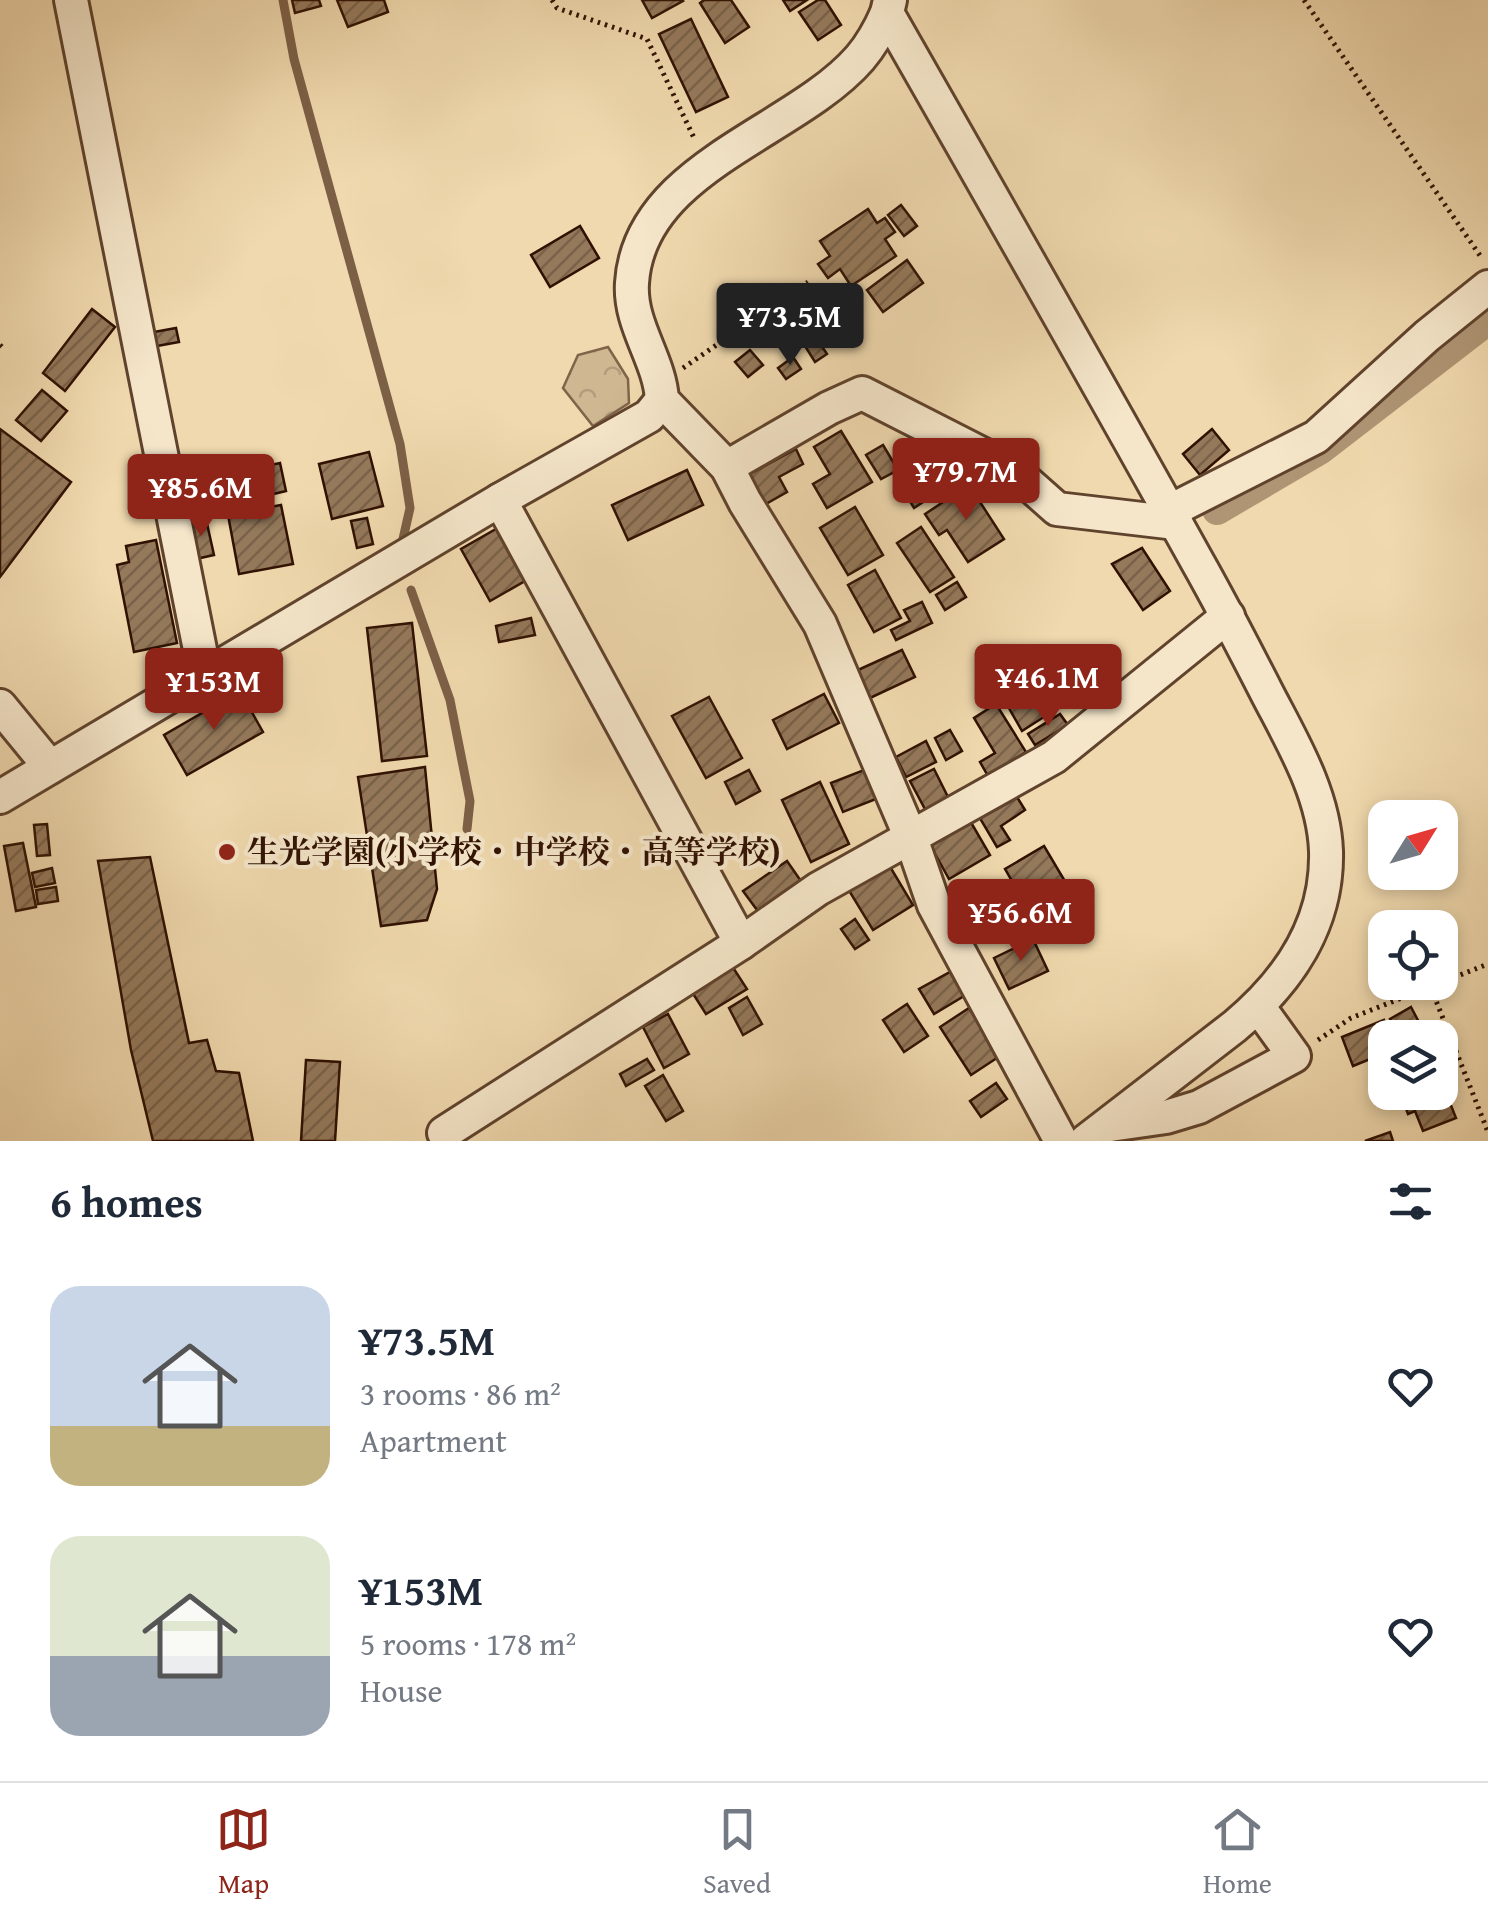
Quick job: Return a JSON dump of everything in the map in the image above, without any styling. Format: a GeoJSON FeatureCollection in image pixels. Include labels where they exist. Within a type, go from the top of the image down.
{"type":"FeatureCollection","features":[{"type":"Feature","properties":{"kind":"street"},"geometry":{"type":"LineString","coordinates":[[70,0],[205,675]]}},
{"type":"Feature","properties":{"kind":"street"},"geometry":{"type":"LineString","coordinates":[[888,6],[876,36],[840,77],[677,191],[640,248],[632,283],[636,321],[662,392],[727,467],[820,624],[911,838],[934,905],[1061,1141]]}},
{"type":"Feature","properties":{"kind":"street"},"geometry":{"type":"LineString","coordinates":[[888,6],[1228,616],[1306,769],[1319,808],[1326,849],[1318,915],[1288,973],[1258,1006],[1099,1135]]}},
{"type":"Feature","properties":{"kind":"street"},"geometry":{"type":"LineString","coordinates":[[727,467],[862,393],[1013,470],[1057,509],[1173,517],[1316,437],[1427,336],[1488,287]]}},
{"type":"Feature","properties":{"kind":"street"},"geometry":{"type":"LineString","coordinates":[[0,797],[649,416],[662,392]]}},
{"type":"Feature","properties":{"kind":"street"},"geometry":{"type":"LineString","coordinates":[[500,500],[741,943]]}},
{"type":"Feature","properties":{"kind":"street"},"geometry":{"type":"LineString","coordinates":[[444,1133],[741,943],[818,889],[1054,757],[1228,616]]}},
{"type":"Feature","properties":{"kind":"street"},"geometry":{"type":"LineString","coordinates":[[0,706],[50,768]]}},
{"type":"Feature","properties":{"kind":"street"},"geometry":{"type":"LineString","coordinates":[[1099,1135],[1199,1107],[1294,1056],[1258,1006]]}},
{"type":"Feature","properties":{"kind":"path"},"geometry":{"type":"LineString","coordinates":[[552,0],[556,8],[647,39],[708,168]]}},
{"type":"Feature","properties":{"kind":"path"},"geometry":{"type":"LineString","coordinates":[[1304,0],[1488,267]]}},
{"type":"Feature","properties":{"kind":"path"},"geometry":{"type":"LineString","coordinates":[[662,392],[808,282]]}},
{"type":"Feature","properties":{"kind":"path"},"geometry":{"type":"LineString","coordinates":[[1458,977],[1488,964]]}},
{"type":"Feature","properties":{"kind":"path"},"geometry":{"type":"LineString","coordinates":[[1294,1056],[1351,1018],[1399,1000]]}},
{"type":"Feature","properties":{"kind":"path"},"geometry":{"type":"LineString","coordinates":[[1436,1000],[1488,1132]]}},
{"type":"Feature","properties":{"kind":"green space"},"geometry":{"type":"Polygon","coordinates":[[[608,347],[628,379],[629,403],[593,426],[563,388],[578,355],[608,347]]]}},
{"type":"Feature","properties":{"kind":"building"},"geometry":{"type":"Polygon","coordinates":[[[292,0],[319,0],[321,6],[295,13],[292,0]]]}},
{"type":"Feature","properties":{"kind":"building"},"geometry":{"type":"Polygon","coordinates":[[[337,0],[384,0],[388,12],[348,27],[337,0]]]}},
{"type":"Feature","properties":{"kind":"building"},"geometry":{"type":"Polygon","coordinates":[[[642,0],[682,0],[683,1],[652,18],[642,0]]]}},
{"type":"Feature","properties":{"kind":"building"},"geometry":{"type":"Polygon","coordinates":[[[731,0],[749,27],[725,43],[700,3],[731,0]]]}},
{"type":"Feature","properties":{"kind":"building"},"geometry":{"type":"Polygon","coordinates":[[[783,0],[807,0],[790,11],[783,0]]]}},
{"type":"Feature","properties":{"kind":"building"},"geometry":{"type":"Polygon","coordinates":[[[825,0],[841,25],[818,40],[799,12],[825,0]]]}},
{"type":"Feature","properties":{"kind":"building"},"geometry":{"type":"Polygon","coordinates":[[[691,19],[728,97],[696,112],[659,34],[691,19]]]}},
{"type":"Feature","properties":{"kind":"building"},"geometry":{"type":"Polygon","coordinates":[[[901,205],[917,226],[904,236],[888,215],[901,205]]]}},
{"type":"Feature","properties":{"kind":"building"},"geometry":{"type":"Polygon","coordinates":[[[868,209],[877,223],[885,218],[895,232],[885,239],[896,256],[851,286],[840,269],[828,278],[818,264],[830,256],[820,241],[868,209]]]}},
{"type":"Feature","properties":{"kind":"building"},"geometry":{"type":"Polygon","coordinates":[[[580,226],[599,258],[550,287],[531,255],[580,226]]]}},
{"type":"Feature","properties":{"kind":"building"},"geometry":{"type":"Polygon","coordinates":[[[907,260],[923,283],[883,312],[867,290],[907,260]]]}},
{"type":"Feature","properties":{"kind":"building"},"geometry":{"type":"Polygon","coordinates":[[[92,309],[115,327],[65,391],[43,373],[92,309]]]}},
{"type":"Feature","properties":{"kind":"building"},"geometry":{"type":"Polygon","coordinates":[[[176,328],[179,342],[157,346],[154,332],[176,328]]]}},
{"type":"Feature","properties":{"kind":"building"},"geometry":{"type":"Polygon","coordinates":[[[816,338],[827,354],[815,362],[805,346],[816,338]]]}},
{"type":"Feature","properties":{"kind":"building"},"geometry":{"type":"Polygon","coordinates":[[[750,350],[763,365],[748,377],[735,362],[750,350]]]}},
{"type":"Feature","properties":{"kind":"building"},"geometry":{"type":"Polygon","coordinates":[[[793,357],[801,369],[786,379],[778,368],[793,357]]]}},
{"type":"Feature","properties":{"kind":"building"},"geometry":{"type":"Polygon","coordinates":[[[42,390],[67,411],[41,441],[16,420],[42,390]]]}},
{"type":"Feature","properties":{"kind":"building"},"geometry":{"type":"Polygon","coordinates":[[[0,429],[71,482],[0,577],[0,429]]]}},
{"type":"Feature","properties":{"kind":"building"},"geometry":{"type":"Polygon","coordinates":[[[1212,429],[1229,450],[1200,475],[1183,454],[1212,429]]]}},
{"type":"Feature","properties":{"kind":"building"},"geometry":{"type":"Polygon","coordinates":[[[841,431],[872,482],[827,508],[813,484],[830,474],[814,447],[841,431]]]}},
{"type":"Feature","properties":{"kind":"building"},"geometry":{"type":"Polygon","coordinates":[[[883,445],[898,470],[881,479],[866,455],[883,445]]]}},
{"type":"Feature","properties":{"kind":"building"},"geometry":{"type":"Polygon","coordinates":[[[796,449],[803,464],[779,477],[787,492],[764,505],[748,475],[796,449]]]}},
{"type":"Feature","properties":{"kind":"building"},"geometry":{"type":"Polygon","coordinates":[[[369,452],[383,506],[332,519],[319,464],[369,452]]]}},
{"type":"Feature","properties":{"kind":"building"},"geometry":{"type":"Polygon","coordinates":[[[930,461],[946,487],[914,508],[898,482],[930,461]]]}},
{"type":"Feature","properties":{"kind":"building"},"geometry":{"type":"Polygon","coordinates":[[[280,463],[286,491],[223,506],[217,477],[280,463]]]}},
{"type":"Feature","properties":{"kind":"building"},"geometry":{"type":"Polygon","coordinates":[[[687,470],[703,505],[628,540],[612,505],[687,470]]]}},
{"type":"Feature","properties":{"kind":"building"},"geometry":{"type":"Polygon","coordinates":[[[969,485],[1004,539],[968,562],[947,530],[939,535],[925,514],[969,485]]]}},
{"type":"Feature","properties":{"kind":"building"},"geometry":{"type":"Polygon","coordinates":[[[281,505],[293,564],[239,574],[228,515],[281,505]]]}},
{"type":"Feature","properties":{"kind":"building"},"geometry":{"type":"Polygon","coordinates":[[[855,507],[883,555],[848,575],[820,528],[855,507]]]}},
{"type":"Feature","properties":{"kind":"building"},"geometry":{"type":"Polygon","coordinates":[[[367,518],[373,544],[357,548],[351,521],[367,518]]]}},
{"type":"Feature","properties":{"kind":"building"},"geometry":{"type":"Polygon","coordinates":[[[206,519],[214,555],[196,559],[188,523],[206,519]]]}},
{"type":"Feature","properties":{"kind":"building"},"geometry":{"type":"Polygon","coordinates":[[[921,527],[954,577],[930,592],[897,543],[921,527]]]}},
{"type":"Feature","properties":{"kind":"building"},"geometry":{"type":"Polygon","coordinates":[[[496,529],[525,581],[490,601],[461,549],[496,529]]]}},
{"type":"Feature","properties":{"kind":"building"},"geometry":{"type":"Polygon","coordinates":[[[156,540],[177,643],[134,652],[117,565],[129,562],[126,546],[156,540]]]}},
{"type":"Feature","properties":{"kind":"building"},"geometry":{"type":"Polygon","coordinates":[[[1142,548],[1170,591],[1143,610],[1112,564],[1142,548]]]}},
{"type":"Feature","properties":{"kind":"building"},"geometry":{"type":"Polygon","coordinates":[[[875,570],[901,618],[874,632],[848,585],[875,570]]]}},
{"type":"Feature","properties":{"kind":"building"},"geometry":{"type":"Polygon","coordinates":[[[957,582],[966,597],[945,610],[936,595],[957,582]]]}},
{"type":"Feature","properties":{"kind":"building"},"geometry":{"type":"Polygon","coordinates":[[[922,602],[932,623],[896,640],[891,630],[910,621],[904,610],[922,602]]]}},
{"type":"Feature","properties":{"kind":"building"},"geometry":{"type":"Polygon","coordinates":[[[531,618],[535,635],[499,642],[496,626],[531,618]]]}},
{"type":"Feature","properties":{"kind":"building"},"geometry":{"type":"Polygon","coordinates":[[[412,623],[427,756],[382,761],[367,628],[412,623]]]}},
{"type":"Feature","properties":{"kind":"building"},"geometry":{"type":"Polygon","coordinates":[[[902,650],[915,677],[870,698],[858,670],[902,650]]]}},
{"type":"Feature","properties":{"kind":"building"},"geometry":{"type":"Polygon","coordinates":[[[1044,680],[1061,706],[1022,731],[1006,703],[1044,680]]]}},
{"type":"Feature","properties":{"kind":"building"},"geometry":{"type":"Polygon","coordinates":[[[240,691],[263,732],[187,775],[164,735],[240,691]]]}},
{"type":"Feature","properties":{"kind":"building"},"geometry":{"type":"Polygon","coordinates":[[[824,694],[839,723],[787,749],[773,720],[824,694]]]}},
{"type":"Feature","properties":{"kind":"building"},"geometry":{"type":"Polygon","coordinates":[[[709,697],[742,758],[706,778],[672,716],[709,697]]]}},
{"type":"Feature","properties":{"kind":"building"},"geometry":{"type":"Polygon","coordinates":[[[996,704],[1026,752],[988,776],[980,762],[995,753],[974,718],[996,704]]]}},
{"type":"Feature","properties":{"kind":"building"},"geometry":{"type":"Polygon","coordinates":[[[1060,714],[1068,725],[1035,745],[1028,734],[1060,714]]]}},
{"type":"Feature","properties":{"kind":"building"},"geometry":{"type":"Polygon","coordinates":[[[950,730],[962,751],[946,760],[935,738],[950,730]]]}},
{"type":"Feature","properties":{"kind":"building"},"geometry":{"type":"Polygon","coordinates":[[[926,741],[936,762],[906,777],[896,757],[926,741]]]}},
{"type":"Feature","properties":{"kind":"building"},"geometry":{"type":"Polygon","coordinates":[[[425,767],[437,889],[427,920],[381,926],[358,777],[425,767]]]}},
{"type":"Feature","properties":{"kind":"building"},"geometry":{"type":"Polygon","coordinates":[[[869,768],[881,797],[843,812],[831,783],[869,768]]]}},
{"type":"Feature","properties":{"kind":"building"},"geometry":{"type":"Polygon","coordinates":[[[934,769],[949,799],[926,811],[910,781],[934,769]]]}},
{"type":"Feature","properties":{"kind":"building"},"geometry":{"type":"Polygon","coordinates":[[[749,770],[760,791],[736,804],[725,782],[749,770]]]}},
{"type":"Feature","properties":{"kind":"building"},"geometry":{"type":"Polygon","coordinates":[[[820,782],[849,844],[811,862],[782,800],[820,782]]]}},
{"type":"Feature","properties":{"kind":"building"},"geometry":{"type":"Polygon","coordinates":[[[1014,792],[1025,810],[1001,826],[1010,840],[997,847],[978,815],[1014,792]]]}},
{"type":"Feature","properties":{"kind":"building"},"geometry":{"type":"Polygon","coordinates":[[[969,819],[990,855],[949,879],[929,843],[969,819]]]}},
{"type":"Feature","properties":{"kind":"building"},"geometry":{"type":"Polygon","coordinates":[[[47,824],[50,855],[37,856],[34,825],[47,824]]]}},
{"type":"Feature","properties":{"kind":"building"},"geometry":{"type":"Polygon","coordinates":[[[23,843],[36,907],[16,911],[4,846],[23,843]]]}},
{"type":"Feature","properties":{"kind":"building"},"geometry":{"type":"Polygon","coordinates":[[[1044,846],[1085,915],[1060,929],[1047,906],[1031,914],[1005,869],[1044,846]]]}},
{"type":"Feature","properties":{"kind":"building"},"geometry":{"type":"Polygon","coordinates":[[[150,857],[189,1043],[207,1040],[216,1071],[239,1073],[253,1141],[153,1141],[131,1050],[98,861],[150,857]]]}},
{"type":"Feature","properties":{"kind":"building"},"geometry":{"type":"Polygon","coordinates":[[[886,860],[913,905],[873,930],[845,884],[886,860]]]}},
{"type":"Feature","properties":{"kind":"building"},"geometry":{"type":"Polygon","coordinates":[[[787,861],[803,884],[760,914],[743,891],[787,861]]]}},
{"type":"Feature","properties":{"kind":"building"},"geometry":{"type":"Polygon","coordinates":[[[52,868],[55,883],[35,887],[32,873],[52,868]]]}},
{"type":"Feature","properties":{"kind":"building"},"geometry":{"type":"Polygon","coordinates":[[[56,887],[58,901],[38,904],[36,890],[56,887]]]}},
{"type":"Feature","properties":{"kind":"building"},"geometry":{"type":"Polygon","coordinates":[[[855,919],[869,940],[855,949],[841,929],[855,919]]]}},
{"type":"Feature","properties":{"kind":"building"},"geometry":{"type":"Polygon","coordinates":[[[1033,939],[1048,971],[1009,989],[994,958],[1033,939]]]}},
{"type":"Feature","properties":{"kind":"building"},"geometry":{"type":"Polygon","coordinates":[[[732,966],[747,989],[706,1014],[692,992],[732,966]]]}},
{"type":"Feature","properties":{"kind":"building"},"geometry":{"type":"Polygon","coordinates":[[[950,972],[964,996],[934,1014],[919,989],[950,972]]]}},
{"type":"Feature","properties":{"kind":"building"},"geometry":{"type":"Polygon","coordinates":[[[747,997],[762,1024],[743,1035],[729,1008],[747,997]]]}},
{"type":"Feature","properties":{"kind":"building"},"geometry":{"type":"Polygon","coordinates":[[[907,1004],[928,1036],[904,1052],[883,1020],[907,1004]]]}},
{"type":"Feature","properties":{"kind":"building"},"geometry":{"type":"Polygon","coordinates":[[[1411,1007],[1418,1020],[1390,1020],[1411,1007]]]}},
{"type":"Feature","properties":{"kind":"building"},"geometry":{"type":"Polygon","coordinates":[[[969,1008],[1000,1056],[971,1075],[940,1027],[969,1008]]]}},
{"type":"Feature","properties":{"kind":"building"},"geometry":{"type":"Polygon","coordinates":[[[668,1014],[689,1054],[664,1068],[643,1027],[668,1014]]]}},
{"type":"Feature","properties":{"kind":"building"},"geometry":{"type":"Polygon","coordinates":[[[1368,1026],[1368,1060],[1353,1066],[1342,1037],[1368,1026]]]}},
{"type":"Feature","properties":{"kind":"building"},"geometry":{"type":"Polygon","coordinates":[[[647,1059],[654,1070],[626,1086],[620,1074],[647,1059]]]}},
{"type":"Feature","properties":{"kind":"building"},"geometry":{"type":"Polygon","coordinates":[[[306,1060],[340,1062],[335,1141],[301,1141],[306,1060]]]}},
{"type":"Feature","properties":{"kind":"building"},"geometry":{"type":"Polygon","coordinates":[[[663,1075],[683,1111],[666,1121],[645,1086],[663,1075]]]}},
{"type":"Feature","properties":{"kind":"building"},"geometry":{"type":"Polygon","coordinates":[[[996,1083],[1007,1099],[981,1117],[970,1101],[996,1083]]]}},
{"type":"Feature","properties":{"kind":"building"},"geometry":{"type":"Polygon","coordinates":[[[1407,1110],[1453,1110],[1456,1118],[1423,1131],[1415,1111],[1408,1114],[1407,1110]]]}},
{"type":"Feature","properties":{"kind":"building"},"geometry":{"type":"Polygon","coordinates":[[[1390,1132],[1393,1141],[1365,1141],[1390,1132]]]}},
{"type":"Feature","properties":{"kind":"waterway"},"geometry":{"type":"LineString","coordinates":[[283,0],[294,59],[400,444],[410,508],[403,539]]}},
{"type":"Feature","properties":{"kind":"waterway"},"geometry":{"type":"LineString","coordinates":[[1217,510],[1321,449],[1488,320]]}},
{"type":"Feature","properties":{"kind":"waterway"},"geometry":{"type":"LineString","coordinates":[[411,590],[450,700],[470,801],[467,829]]}},
{"type":"Feature","properties":{"kind":"place","name":"生光学園(小学校・中学校・高等学校)"},"geometry":{"type":"Point","coordinates":[227,852]}}]}
